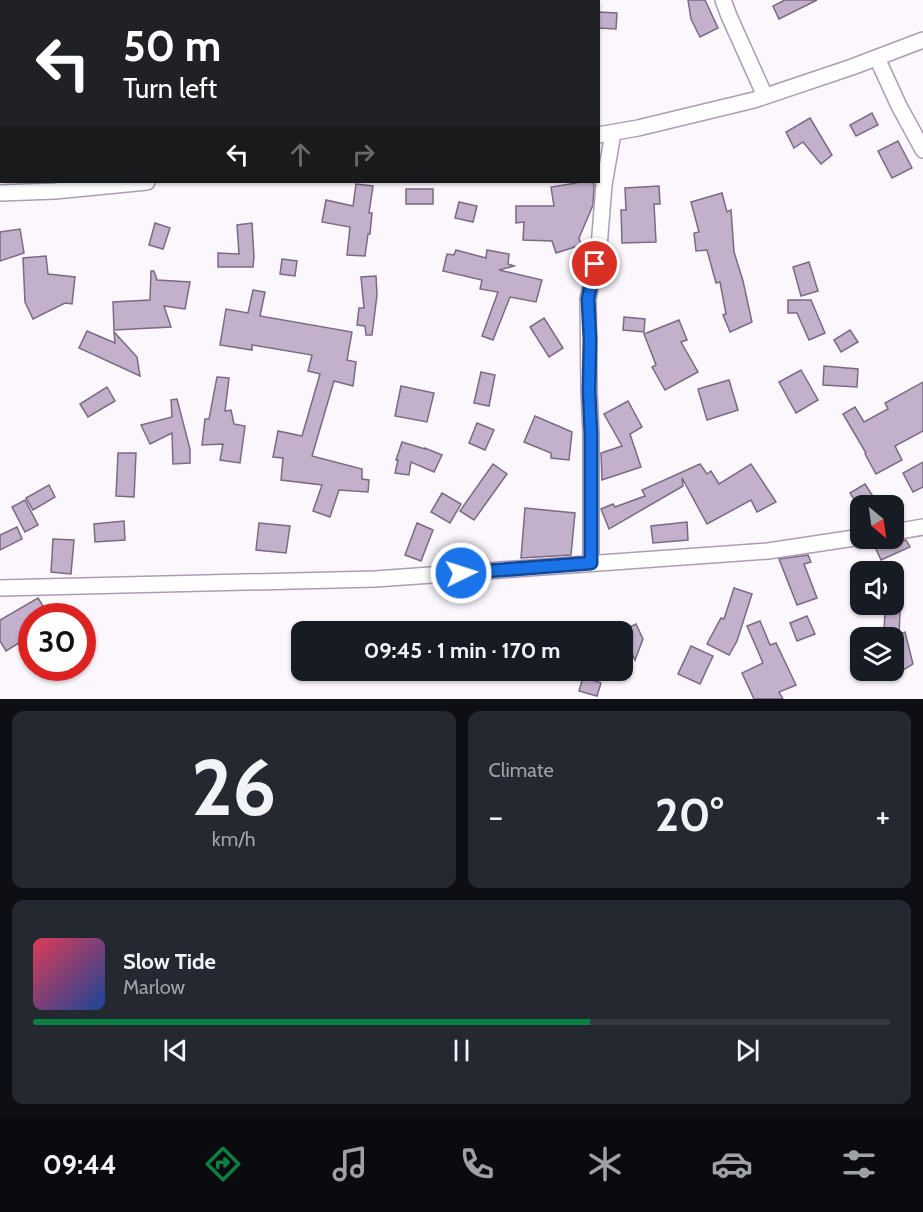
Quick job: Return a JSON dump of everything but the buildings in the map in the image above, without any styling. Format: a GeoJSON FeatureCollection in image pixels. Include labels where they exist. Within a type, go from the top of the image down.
{"type":"FeatureCollection","features":[{"type":"Feature","properties":{"kind":"street"},"geometry":{"type":"LineString","coordinates":[[723,0],[765,96]]}},
{"type":"Feature","properties":{"kind":"street"},"geometry":{"type":"LineString","coordinates":[[591,563],[588,299],[599,247],[606,134],[638,129],[765,96],[923,40]]}},
{"type":"Feature","properties":{"kind":"street"},"geometry":{"type":"LineString","coordinates":[[877,57],[899,106],[923,150]]}},
{"type":"Feature","properties":{"kind":"street"},"geometry":{"type":"LineString","coordinates":[[0,194],[137,183]]}},
{"type":"Feature","properties":{"kind":"street"},"geometry":{"type":"LineString","coordinates":[[904,530],[923,527]]}},
{"type":"Feature","properties":{"kind":"street"},"geometry":{"type":"LineString","coordinates":[[0,588],[375,579],[768,551],[850,539]]}},
{"type":"Feature","properties":{"kind":"route"},"geometry":{"type":"LineString","coordinates":[[461,573],[591,563],[588,299],[595,264]]}}]}
